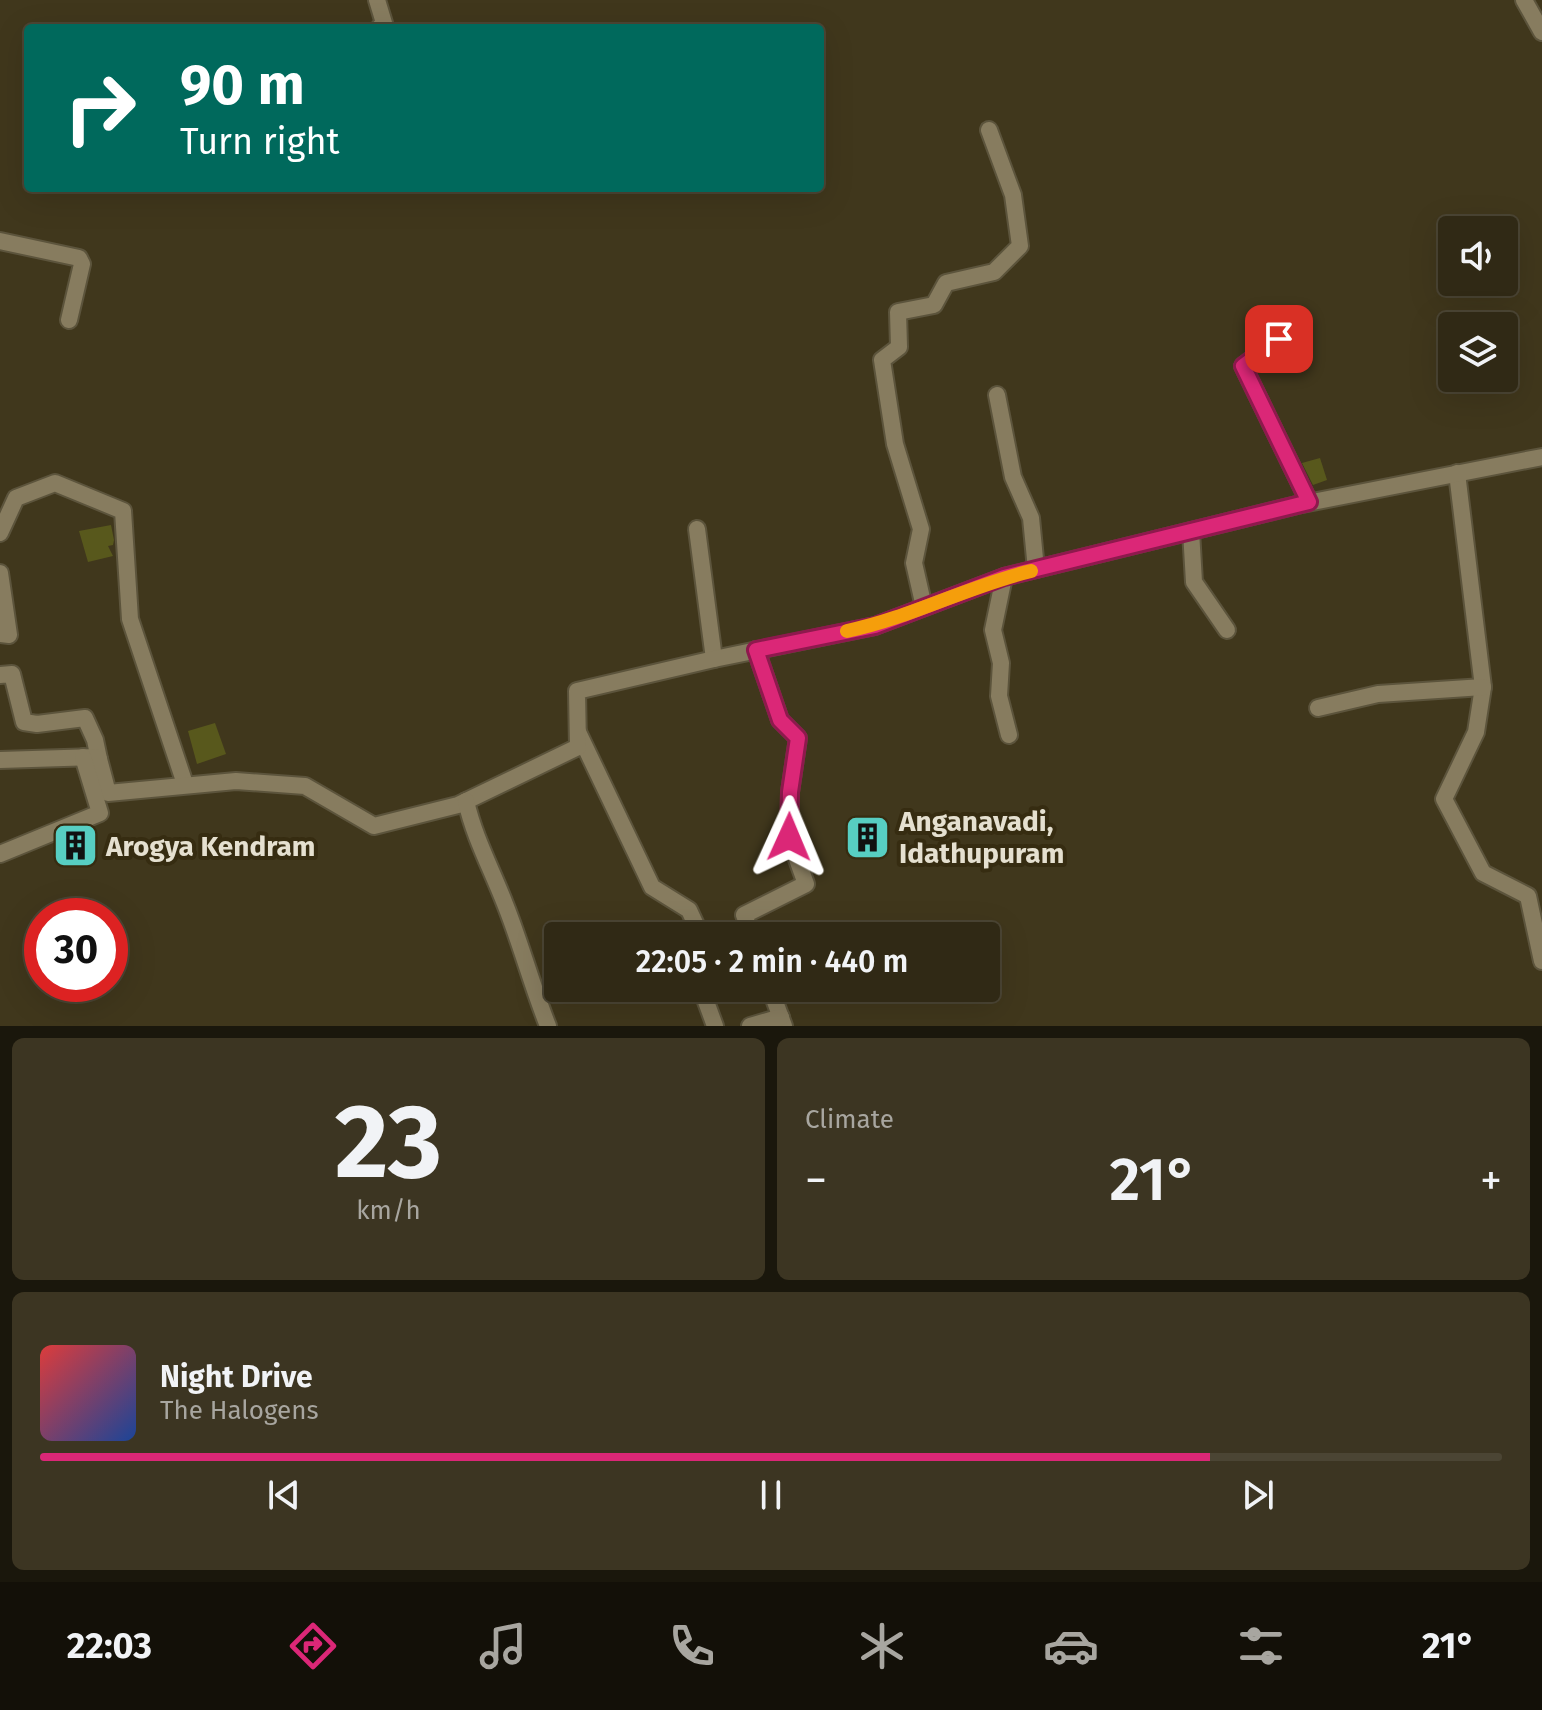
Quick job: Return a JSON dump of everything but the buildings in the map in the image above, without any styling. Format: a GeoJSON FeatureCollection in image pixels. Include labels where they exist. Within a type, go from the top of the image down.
{"type":"FeatureCollection","features":[{"type":"Feature","properties":{"kind":"street"},"geometry":{"type":"LineString","coordinates":[[377,0],[383,24]]}},
{"type":"Feature","properties":{"kind":"street"},"geometry":{"type":"LineString","coordinates":[[1524,0],[1542,32]]}},
{"type":"Feature","properties":{"kind":"street"},"geometry":{"type":"LineString","coordinates":[[924,607],[914,563],[921,529],[895,444],[882,360],[899,347],[898,312],[934,305],[946,283],[994,272],[1020,246],[1013,195],[989,130]]}},
{"type":"Feature","properties":{"kind":"street"},"geometry":{"type":"LineString","coordinates":[[0,241],[79,258],[82,264],[69,320]]}},
{"type":"Feature","properties":{"kind":"street"},"geometry":{"type":"LineString","coordinates":[[1297,325],[1243,366],[1309,502]]}},
{"type":"Feature","properties":{"kind":"street"},"geometry":{"type":"LineString","coordinates":[[997,395],[1013,477],[1031,518],[1036,569]]}},
{"type":"Feature","properties":{"kind":"street"},"geometry":{"type":"LineString","coordinates":[[91,758],[108,793],[236,781],[305,786],[374,826],[466,801],[578,747],[577,691],[875,626],[1004,577],[1309,502],[1542,457]]}},
{"type":"Feature","properties":{"kind":"street"},"geometry":{"type":"LineString","coordinates":[[1457,473],[1483,687],[1476,732],[1444,799],[1483,873],[1528,896],[1542,961]]}},
{"type":"Feature","properties":{"kind":"street"},"geometry":{"type":"LineString","coordinates":[[0,533],[16,498],[55,483],[123,511],[130,619],[185,784]]}},
{"type":"Feature","properties":{"kind":"street"},"geometry":{"type":"LineString","coordinates":[[697,529],[714,659]]}},
{"type":"Feature","properties":{"kind":"street"},"geometry":{"type":"LineString","coordinates":[[1191,531],[1194,582],[1227,630]]}},
{"type":"Feature","properties":{"kind":"street"},"geometry":{"type":"LineString","coordinates":[[0,573],[9,635],[0,634]]}},
{"type":"Feature","properties":{"kind":"street"},"geometry":{"type":"LineString","coordinates":[[1004,577],[993,630],[1001,663],[999,696],[1009,735]]}},
{"type":"Feature","properties":{"kind":"street"},"geometry":{"type":"LineString","coordinates":[[747,922],[744,915],[806,884],[789,837],[790,792],[798,738],[780,720],[756,650]]}},
{"type":"Feature","properties":{"kind":"street"},"geometry":{"type":"LineString","coordinates":[[0,675],[12,674],[24,722],[37,724],[85,718],[95,740],[91,758],[100,813],[0,854]]}},
{"type":"Feature","properties":{"kind":"street"},"geometry":{"type":"LineString","coordinates":[[1318,708],[1378,694],[1483,687]]}},
{"type":"Feature","properties":{"kind":"street"},"geometry":{"type":"LineString","coordinates":[[577,731],[652,887],[689,910],[695,922]]}},
{"type":"Feature","properties":{"kind":"street"},"geometry":{"type":"LineString","coordinates":[[0,760],[91,758]]}},
{"type":"Feature","properties":{"kind":"street"},"geometry":{"type":"LineString","coordinates":[[466,801],[482,853],[501,893],[548,1026]]}},
{"type":"Feature","properties":{"kind":"street"},"geometry":{"type":"LineString","coordinates":[[706,1002],[715,1026]]}},
{"type":"Feature","properties":{"kind":"street"},"geometry":{"type":"LineString","coordinates":[[750,1026],[782,1021],[775,1002]]}},
{"type":"Feature","properties":{"kind":"slow traffic"},"geometry":{"type":"LineString","coordinates":[[847,631],[875,626],[1004,577],[1031,571]]}},
{"type":"Feature","properties":{"kind":"place","name":"Anganavadi, Idathupuram"},"geometry":{"type":"Point","coordinates":[868,837]}},
{"type":"Feature","properties":{"kind":"place","name":"Arogya Kendram"},"geometry":{"type":"Point","coordinates":[75,846]}},
{"type":"Feature","properties":{"kind":"route"},"geometry":{"type":"LineString","coordinates":[[789,837],[790,792],[798,738],[780,720],[756,650],[875,626],[1004,577],[1309,502],[1243,366],[1279,339]]}}]}
